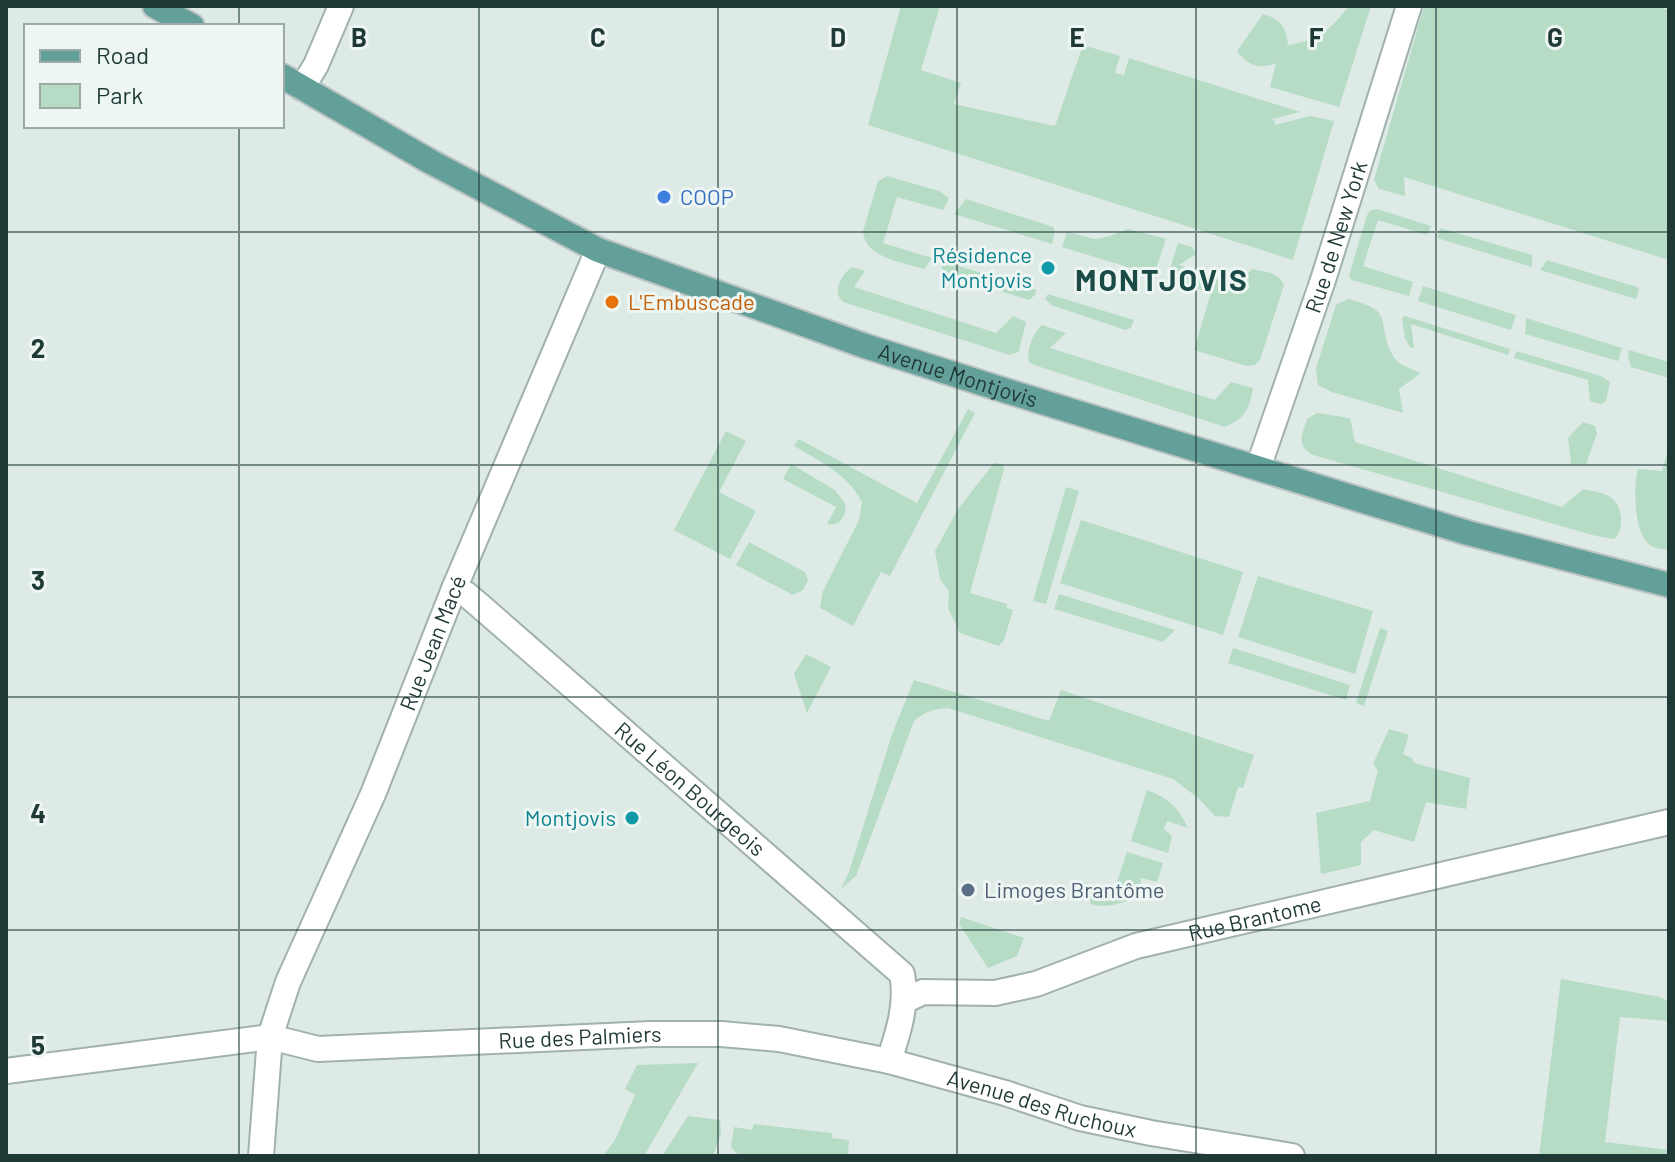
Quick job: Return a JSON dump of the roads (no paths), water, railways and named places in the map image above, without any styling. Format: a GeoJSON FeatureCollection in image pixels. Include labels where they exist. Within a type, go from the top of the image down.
{"type":"FeatureCollection","features":[{"type":"Feature","properties":{"kind":"main road"},"geometry":{"type":"LineString","coordinates":[[155,6],[190,18]]}},
{"type":"Feature","properties":{"kind":"main road","name":"Avenue Montjovis"},"geometry":{"type":"LineString","coordinates":[[292,82],[431,162],[598,250],[865,346],[1468,533],[1669,585]]}},
{"type":"Feature","properties":{"kind":"street"},"geometry":{"type":"LineString","coordinates":[[292,82],[327,42],[341,6]]}},
{"type":"Feature","properties":{"kind":"street","name":"Rue de New York"},"geometry":{"type":"LineString","coordinates":[[1258,468],[1351,192],[1409,6]]}},
{"type":"Feature","properties":{"kind":"street","name":"Rue Jean Macé"},"geometry":{"type":"LineString","coordinates":[[261,1156],[270,1037],[288,982],[373,794],[454,589],[598,250]]}},
{"type":"Feature","properties":{"kind":"street","name":"Rue Léon Bourgeois"},"geometry":{"type":"LineString","coordinates":[[454,589],[466,594],[894,966],[902,974],[904,1001]]}},
{"type":"Feature","properties":{"kind":"street","name":"Rue Brantome"},"geometry":{"type":"LineString","coordinates":[[904,1001],[923,992],[995,993],[1036,984],[1136,946],[1669,822]]}},
{"type":"Feature","properties":{"kind":"street"},"geometry":{"type":"LineString","coordinates":[[889,1061],[904,1001]]}},
{"type":"Feature","properties":{"kind":"street","name":"Rue des Palmiers"},"geometry":{"type":"LineString","coordinates":[[270,1037],[318,1049],[651,1034],[721,1034],[779,1039],[889,1061]]}},
{"type":"Feature","properties":{"kind":"street"},"geometry":{"type":"LineString","coordinates":[[6,1071],[270,1037]]}},
{"type":"Feature","properties":{"kind":"street","name":"Avenue des Ruchoux"},"geometry":{"type":"LineString","coordinates":[[889,1061],[1005,1093],[1080,1118],[1224,1150],[1292,1156]]}},
{"type":"Feature","properties":{"kind":"place","name":"COOP"},"geometry":{"type":"Point","coordinates":[664,197]}},
{"type":"Feature","properties":{"kind":"place","name":"Résidence Montjovis"},"geometry":{"type":"Point","coordinates":[1048,268]}},
{"type":"Feature","properties":{"kind":"place","name":"L'Embuscade"},"geometry":{"type":"Point","coordinates":[612,302]}},
{"type":"Feature","properties":{"kind":"place","name":"Montjovis"},"geometry":{"type":"Point","coordinates":[632,818]}},
{"type":"Feature","properties":{"kind":"place","name":"Limoges Brantôme"},"geometry":{"type":"Point","coordinates":[968,890]}},
{"type":"Feature","properties":{"kind":"district","name":"MONTJOVIS"},"geometry":{"type":"Point","coordinates":[1162,281]}}]}
